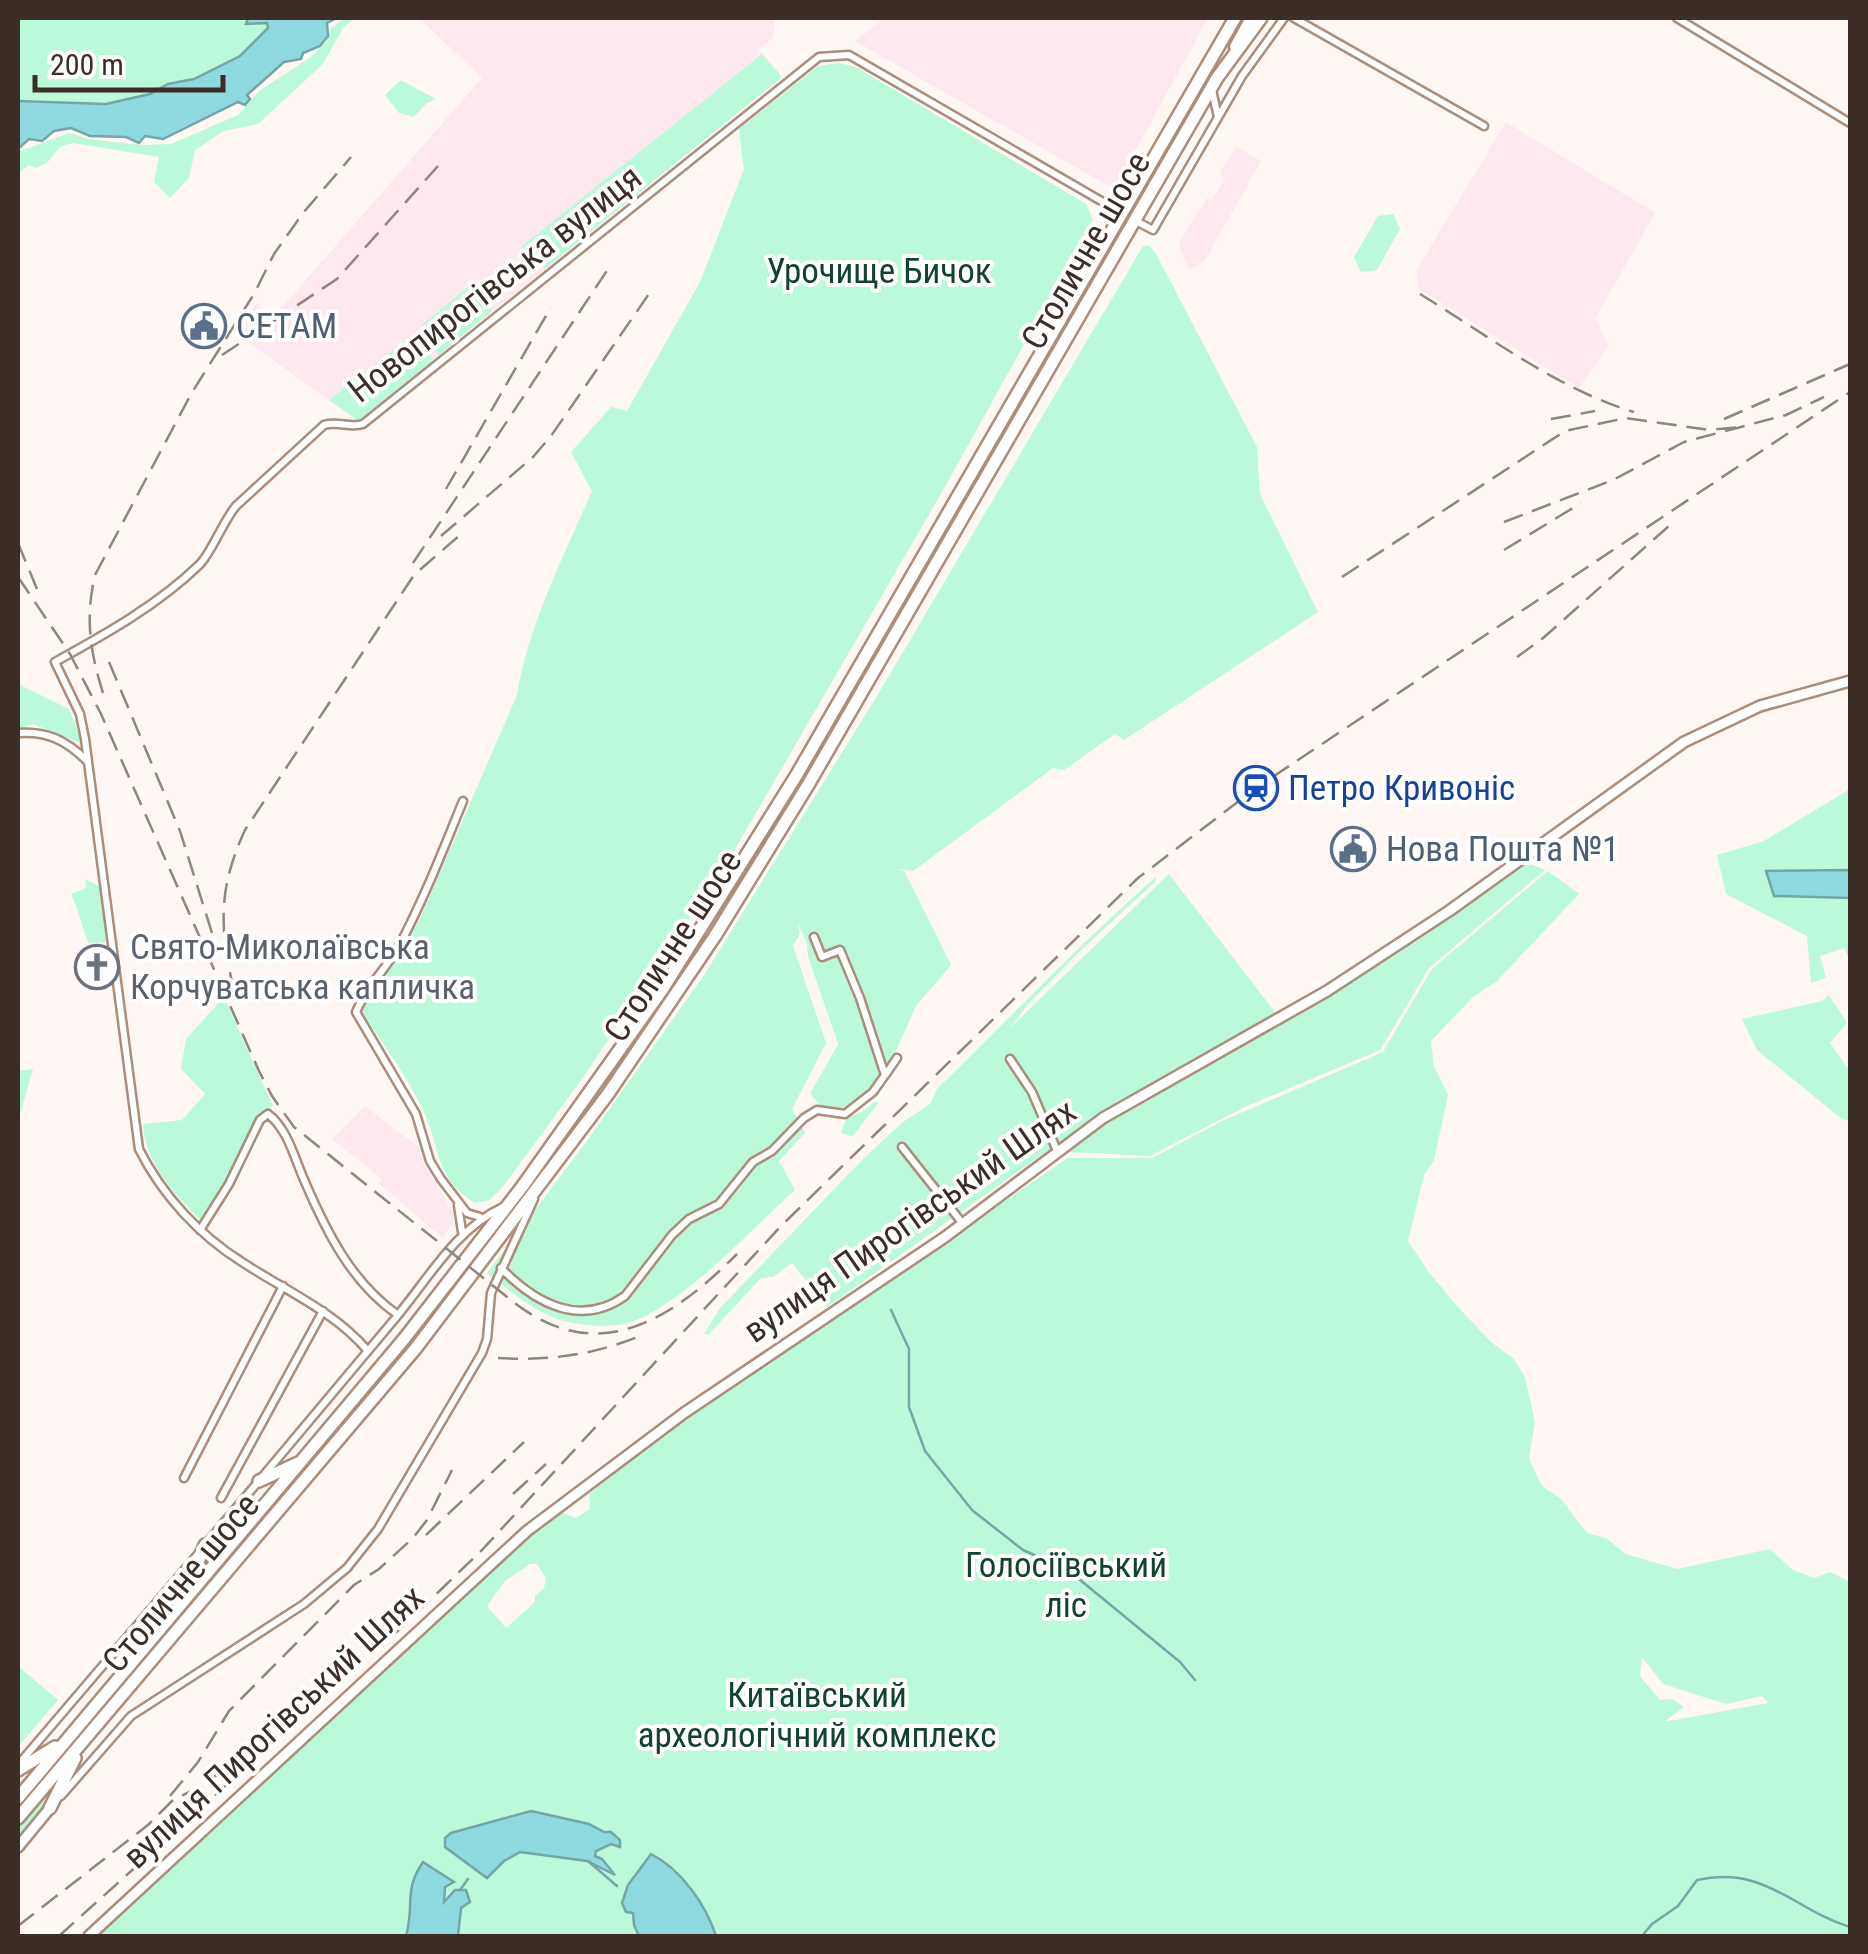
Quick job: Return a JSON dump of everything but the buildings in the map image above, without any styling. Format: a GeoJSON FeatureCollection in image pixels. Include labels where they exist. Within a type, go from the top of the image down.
{"type":"FeatureCollection","features":[{"type":"Feature","properties":{"kind":"highway","name":"Столичне шосе"},"geometry":{"type":"LineString","coordinates":[[18,1818],[181,1604],[404,1338],[596,1086],[746,858],[1235,18]]}},
{"type":"Feature","properties":{"kind":"highway"},"geometry":{"type":"LineString","coordinates":[[1214,83],[1260,18]]}},
{"type":"Feature","properties":{"kind":"highway","name":"Столичне шосе"},"geometry":{"type":"LineString","coordinates":[[18,1798],[80,1735],[416,1348],[537,1192],[627,1066],[739,899],[1214,83]]}},
{"type":"Feature","properties":{"kind":"highway"},"geometry":{"type":"LineString","coordinates":[[259,1481],[302,1461]]}},
{"type":"Feature","properties":{"kind":"highway"},"geometry":{"type":"LineString","coordinates":[[181,1604],[206,1544]]}},
{"type":"Feature","properties":{"kind":"highway"},"geometry":{"type":"LineString","coordinates":[[18,1768],[80,1735]]}},
{"type":"Feature","properties":{"kind":"highway"},"geometry":{"type":"LineString","coordinates":[[50,1808],[80,1735]]}},
{"type":"Feature","properties":{"kind":"main road","name":"Столичне шосе"},"geometry":{"type":"LineString","coordinates":[[1214,83],[1252,18]]}},
{"type":"Feature","properties":{"kind":"street"},"geometry":{"type":"LineString","coordinates":[[1135,220],[1153,230],[1242,76],[1284,18]]}},
{"type":"Feature","properties":{"kind":"street"},"geometry":{"type":"LineString","coordinates":[[1294,18],[1484,126]]}},
{"type":"Feature","properties":{"kind":"street"},"geometry":{"type":"LineString","coordinates":[[1677,18],[1850,123]]}},
{"type":"Feature","properties":{"kind":"street","name":"Новопирогівська вулиця"},"geometry":{"type":"LineString","coordinates":[[368,1351],[346,1327],[240,1261],[200,1230],[149,1169],[136,1137],[80,714],[55,662],[108,632],[202,563],[224,520],[236,506],[324,425],[337,421],[363,424],[818,57],[848,55],[1122,213]]}},
{"type":"Feature","properties":{"kind":"street"},"geometry":{"type":"LineString","coordinates":[[1214,83],[1218,118]]}},
{"type":"Feature","properties":{"kind":"street","name":"вулиця Пирогівський Шлях"},"geometry":{"type":"LineString","coordinates":[[89,1936],[548,1513],[700,1402],[963,1224],[1103,1118],[1311,1001],[1448,912],[1684,742],[1760,706],[1850,681]]}},
{"type":"Feature","properties":{"kind":"street"},"geometry":{"type":"LineString","coordinates":[[18,733],[54,736],[88,762]]}},
{"type":"Feature","properties":{"kind":"street"},"geometry":{"type":"LineString","coordinates":[[463,801],[416,914],[388,966],[362,995],[356,1012],[416,1114],[430,1160],[458,1204],[467,1213],[481,1217]]}},
{"type":"Feature","properties":{"kind":"street"},"geometry":{"type":"LineString","coordinates":[[814,937],[822,957],[840,950],[885,1075]]}},
{"type":"Feature","properties":{"kind":"street"},"geometry":{"type":"LineString","coordinates":[[501,1268],[526,1289],[562,1310],[587,1312],[616,1303],[672,1235],[689,1219],[719,1204],[753,1162],[772,1151],[817,1110],[845,1114],[874,1092],[898,1058]]}},
{"type":"Feature","properties":{"kind":"street"},"geometry":{"type":"LineString","coordinates":[[1010,1059],[1032,1092],[1058,1153]]}},
{"type":"Feature","properties":{"kind":"street"},"geometry":{"type":"LineString","coordinates":[[200,1230],[229,1184],[260,1120],[268,1114],[284,1132],[316,1207],[348,1266],[398,1316]]}},
{"type":"Feature","properties":{"kind":"street"},"geometry":{"type":"LineString","coordinates":[[902,1147],[963,1224]]}},
{"type":"Feature","properties":{"kind":"street"},"geometry":{"type":"LineString","coordinates":[[18,1847],[132,1716],[304,1604],[352,1562],[378,1530],[482,1353],[487,1338],[488,1302],[537,1192]]}},
{"type":"Feature","properties":{"kind":"street"},"geometry":{"type":"LineString","coordinates":[[458,1204],[462,1234]]}},
{"type":"Feature","properties":{"kind":"street"},"geometry":{"type":"LineString","coordinates":[[18,1768],[398,1316],[462,1234],[481,1217],[508,1205]]}},
{"type":"Feature","properties":{"kind":"street"},"geometry":{"type":"LineString","coordinates":[[184,1478],[283,1286]]}},
{"type":"Feature","properties":{"kind":"street"},"geometry":{"type":"LineString","coordinates":[[220,1498],[323,1311]]}},
{"type":"Feature","properties":{"kind":"shaded area"},"geometry":{"type":"Polygon","coordinates":[[[419,18],[775,18],[773,38],[758,50],[782,77],[360,419],[355,419],[234,332],[257,303],[270,315],[284,305],[482,78],[419,18]]]}},
{"type":"Feature","properties":{"kind":"shaded area"},"geometry":{"type":"Polygon","coordinates":[[[885,18],[1208,18],[1114,189],[855,41],[885,18]]]}},
{"type":"Feature","properties":{"kind":"shaded area"},"geometry":{"type":"Polygon","coordinates":[[[1506,122],[1655,213],[1595,319],[1609,345],[1579,388],[1419,289],[1416,271],[1506,122]]]}},
{"type":"Feature","properties":{"kind":"shaded area"},"geometry":{"type":"Polygon","coordinates":[[[1236,146],[1261,161],[1204,262],[1189,269],[1180,241],[1207,198],[1212,200],[1224,179],[1220,172],[1236,146]]]}},
{"type":"Feature","properties":{"kind":"shaded area"},"geometry":{"type":"Polygon","coordinates":[[[365,1106],[420,1148],[423,1162],[456,1217],[443,1238],[379,1184],[382,1179],[332,1139],[365,1106]]]}},
{"type":"Feature","properties":{"kind":"green space"},"geometry":{"type":"Polygon","coordinates":[[[18,18],[247,18],[246,23],[267,23],[268,28],[240,56],[194,80],[168,84],[151,94],[106,104],[18,101],[18,18]]]}},
{"type":"Feature","properties":{"kind":"green space"},"geometry":{"type":"Polygon","coordinates":[[[345,18],[354,18],[343,28],[322,65],[258,124],[224,131],[195,150],[189,178],[170,198],[154,182],[159,157],[73,143],[61,146],[47,163],[36,168],[29,165],[18,173],[18,152],[69,133],[142,145],[171,144],[238,115],[259,91],[311,57],[327,41],[331,28],[345,18]]]}},
{"type":"Feature","properties":{"kind":"green space"},"geometry":{"type":"Polygon","coordinates":[[[762,54],[782,77],[545,269],[522,246],[762,54]]]}},
{"type":"Feature","properties":{"kind":"green space","name":"Урочище Бичок"},"geometry":{"type":"Polygon","coordinates":[[[838,63],[856,67],[1086,204],[1093,220],[946,485],[724,868],[582,1079],[502,1188],[490,1200],[475,1203],[445,1173],[417,1097],[361,1010],[419,921],[517,695],[538,616],[592,491],[571,452],[611,407],[627,411],[700,282],[744,169],[739,129],[818,66],[838,63]]]}},
{"type":"Feature","properties":{"kind":"green space"},"geometry":{"type":"Polygon","coordinates":[[[401,80],[436,99],[414,117],[399,113],[385,95],[401,80]]]}},
{"type":"Feature","properties":{"kind":"green space"},"geometry":{"type":"Polygon","coordinates":[[[1393,214],[1400,229],[1377,270],[1361,272],[1354,257],[1378,216],[1393,214]]]}},
{"type":"Feature","properties":{"kind":"green space"},"geometry":{"type":"Polygon","coordinates":[[[1143,246],[1155,252],[1257,447],[1260,494],[1318,612],[1124,740],[1115,734],[1064,770],[1053,768],[913,871],[899,869],[905,872],[951,965],[916,1006],[880,1086],[843,1113],[823,1108],[810,1094],[838,1044],[798,924],[800,934],[793,946],[826,1043],[792,1109],[805,1133],[779,1161],[795,1190],[697,1280],[655,1311],[634,1321],[585,1325],[538,1310],[487,1273],[584,1145],[704,975],[877,696],[1143,246]]]}},
{"type":"Feature","properties":{"kind":"green space"},"geometry":{"type":"Polygon","coordinates":[[[469,286],[492,311],[439,355],[422,336],[423,324],[469,286]]]}},
{"type":"Feature","properties":{"kind":"green space"},"geometry":{"type":"Polygon","coordinates":[[[410,337],[434,360],[360,419],[329,400],[410,337]]]}},
{"type":"Feature","properties":{"kind":"green space"},"geometry":{"type":"Polygon","coordinates":[[[18,684],[69,709],[83,744],[33,724],[18,729],[18,684]]]}},
{"type":"Feature","properties":{"kind":"green space"},"geometry":{"type":"Polygon","coordinates":[[[1850,789],[1850,870],[1767,871],[1774,896],[1850,898],[1850,961],[1844,948],[1820,956],[1826,978],[1811,983],[1807,936],[1726,894],[1717,855],[1764,841],[1850,789]]]}},
{"type":"Feature","properties":{"kind":"green space"},"geometry":{"type":"Polygon","coordinates":[[[1528,863],[1545,870],[1429,968],[1380,1050],[1245,1107],[1150,1156],[1047,1151],[827,1307],[792,1263],[773,1277],[761,1278],[708,1335],[704,1334],[720,1308],[862,1160],[903,1122],[930,1104],[937,1089],[1156,877],[1029,1003],[1010,1028],[1169,874],[1281,1020],[1528,863]]]}},
{"type":"Feature","properties":{"kind":"green space","name":"Голосіївський ліс"},"geometry":{"type":"Polygon","coordinates":[[[1548,871],[1579,894],[1497,981],[1473,997],[1431,1041],[1434,1066],[1448,1095],[1434,1160],[1424,1175],[1408,1241],[1457,1306],[1491,1342],[1514,1359],[1525,1377],[1535,1422],[1529,1459],[1542,1486],[1561,1499],[1587,1533],[1606,1538],[1626,1554],[1677,1569],[1770,1549],[1793,1570],[1814,1578],[1830,1572],[1850,1582],[1850,1936],[97,1936],[422,1628],[537,1526],[560,1512],[576,1518],[590,1509],[589,1494],[685,1418],[1068,1158],[1152,1158],[1222,1121],[1383,1052],[1432,969],[1548,871]],[[530,1564],[505,1581],[487,1606],[506,1628],[535,1602],[535,1596],[544,1588],[546,1578],[537,1564],[530,1564]],[[1642,1657],[1640,1676],[1660,1700],[1673,1699],[1684,1707],[1664,1722],[1768,1703],[1762,1696],[1726,1704],[1663,1684],[1642,1657]]]}},
{"type":"Feature","properties":{"kind":"green space"},"geometry":{"type":"Polygon","coordinates":[[[85,879],[99,886],[106,942],[89,943],[71,894],[86,888],[85,879]]]}},
{"type":"Feature","properties":{"kind":"green space"},"geometry":{"type":"Polygon","coordinates":[[[1829,995],[1847,1023],[1830,1043],[1850,1068],[1850,1121],[1842,1119],[1757,1050],[1742,1019],[1822,1001],[1829,995]]]}},
{"type":"Feature","properties":{"kind":"green space"},"geometry":{"type":"Polygon","coordinates":[[[224,997],[273,1106],[262,1115],[202,1222],[155,1165],[143,1124],[182,1120],[205,1094],[181,1069],[186,1039],[224,997]]]}},
{"type":"Feature","properties":{"kind":"green space"},"geometry":{"type":"Polygon","coordinates":[[[33,1069],[18,1121],[18,1071],[33,1069]]]}},
{"type":"Feature","properties":{"kind":"green space"},"geometry":{"type":"Polygon","coordinates":[[[879,1102],[853,1136],[841,1133],[847,1117],[879,1102]]]}},
{"type":"Feature","properties":{"kind":"green space"},"geometry":{"type":"Polygon","coordinates":[[[18,1666],[58,1700],[18,1747],[18,1666]]]}},
{"type":"Feature","properties":{"kind":"green space"},"geometry":{"type":"Polygon","coordinates":[[[55,1784],[45,1808],[18,1841],[18,1828],[55,1784]]]}},
{"type":"Feature","properties":{"kind":"water"},"geometry":{"type":"Polygon","coordinates":[[[248,18],[337,18],[327,23],[328,36],[320,46],[303,53],[301,59],[284,62],[247,95],[250,99],[245,105],[238,102],[163,139],[145,136],[139,143],[126,137],[90,136],[71,128],[54,131],[42,141],[29,139],[18,149],[18,101],[106,104],[194,79],[240,56],[268,28],[267,23],[246,24],[248,18]]]}},
{"type":"Feature","properties":{"kind":"water"},"geometry":{"type":"Polygon","coordinates":[[[1850,870],[1850,898],[1774,896],[1766,871],[1850,870]]]}},
{"type":"Feature","properties":{"kind":"water"},"geometry":{"type":"Polygon","coordinates":[[[531,1811],[611,1832],[620,1840],[620,1847],[611,1844],[596,1851],[595,1856],[615,1875],[587,1861],[520,1852],[487,1878],[445,1847],[445,1838],[451,1833],[531,1811]]]}},
{"type":"Feature","properties":{"kind":"water"},"geometry":{"type":"Polygon","coordinates":[[[651,1854],[691,1889],[716,1936],[639,1936],[633,1913],[626,1912],[622,1903],[628,1885],[651,1854]]]}},
{"type":"Feature","properties":{"kind":"water"},"geometry":{"type":"Polygon","coordinates":[[[423,1862],[454,1882],[445,1887],[444,1902],[455,1890],[466,1890],[470,1902],[461,1908],[458,1936],[406,1936],[411,1890],[423,1862]]]}},
{"type":"Feature","properties":{"kind":"waterway"},"geometry":{"type":"LineString","coordinates":[[891,1310],[909,1349],[909,1407],[925,1451],[972,1510],[1023,1550],[1068,1570],[1180,1662],[1195,1680]]}},
{"type":"Feature","properties":{"kind":"waterway"},"geometry":{"type":"LineString","coordinates":[[588,1861],[617,1886]]}},
{"type":"Feature","properties":{"kind":"waterway"},"geometry":{"type":"LineString","coordinates":[[1642,1936],[1678,1906],[1697,1880],[1721,1877],[1761,1884],[1850,1927]]}},
{"type":"Feature","properties":{"kind":"waterway"},"geometry":{"type":"LineString","coordinates":[[460,1890],[468,1879]]}},
{"type":"Feature","properties":{"kind":"railway"},"geometry":{"type":"LineString","coordinates":[[103,693],[90,635],[95,575],[191,394],[254,294],[274,254],[351,157]]}},
{"type":"Feature","properties":{"kind":"railway"},"geometry":{"type":"LineString","coordinates":[[222,355],[337,279],[438,166]]}},
{"type":"Feature","properties":{"kind":"railway"},"geometry":{"type":"LineString","coordinates":[[413,563],[612,263]]}},
{"type":"Feature","properties":{"kind":"railway"},"geometry":{"type":"LineString","coordinates":[[441,536],[533,457],[551,436],[653,288]]}},
{"type":"Feature","properties":{"kind":"railway"},"geometry":{"type":"LineString","coordinates":[[1420,294],[1551,376],[1634,412]]}},
{"type":"Feature","properties":{"kind":"railway"},"geometry":{"type":"LineString","coordinates":[[446,489],[551,307]]}},
{"type":"Feature","properties":{"kind":"railway"},"geometry":{"type":"LineString","coordinates":[[1724,419],[1850,364]]}},
{"type":"Feature","properties":{"kind":"railway"},"geometry":{"type":"LineString","coordinates":[[59,1936],[482,1550],[781,1226],[1138,878],[1256,788],[1850,392]]}},
{"type":"Feature","properties":{"kind":"railway"},"geometry":{"type":"LineString","coordinates":[[1504,522],[1613,480],[1684,442],[1786,415],[1824,397]]}},
{"type":"Feature","properties":{"kind":"railway"},"geometry":{"type":"LineString","coordinates":[[1551,419],[1595,411]]}},
{"type":"Feature","properties":{"kind":"railway"},"geometry":{"type":"LineString","coordinates":[[1342,577],[1565,431],[1626,418],[1709,430],[1743,427]]}},
{"type":"Feature","properties":{"kind":"railway"},"geometry":{"type":"LineString","coordinates":[[1504,550],[1581,503]]}},
{"type":"Feature","properties":{"kind":"railway"},"geometry":{"type":"LineString","coordinates":[[1517,657],[1670,525]]}},
{"type":"Feature","properties":{"kind":"railway"},"geometry":{"type":"LineString","coordinates":[[234,992],[224,909],[230,872],[245,830],[414,575],[460,535]]}},
{"type":"Feature","properties":{"kind":"railway"},"geometry":{"type":"LineString","coordinates":[[18,543],[37,589]]}},
{"type":"Feature","properties":{"kind":"railway"},"geometry":{"type":"LineString","coordinates":[[18,577],[70,654],[101,714],[259,1071],[294,1127],[516,1304],[547,1323],[578,1332],[607,1333],[635,1327],[662,1314],[737,1254]]}},
{"type":"Feature","properties":{"kind":"railway"},"geometry":{"type":"LineString","coordinates":[[109,662],[180,831],[212,933]]}},
{"type":"Feature","properties":{"kind":"railway"},"geometry":{"type":"LineString","coordinates":[[498,1358],[570,1355],[640,1336]]}},
{"type":"Feature","properties":{"kind":"railway"},"geometry":{"type":"LineString","coordinates":[[426,1535],[524,1442]]}},
{"type":"Feature","properties":{"kind":"railway"},"geometry":{"type":"LineString","coordinates":[[513,1494],[546,1464]]}},
{"type":"Feature","properties":{"kind":"railway"},"geometry":{"type":"LineString","coordinates":[[170,1796],[198,1762],[229,1711],[354,1585],[379,1569],[413,1538],[427,1520],[452,1470]]}},
{"type":"Feature","properties":{"kind":"railway"},"geometry":{"type":"LineString","coordinates":[[18,1926],[148,1825],[172,1801],[208,1782],[230,1764]]}},
{"type":"Feature","properties":{"kind":"place","name":"СЕТАМ"},"geometry":{"type":"Point","coordinates":[204,326]}},
{"type":"Feature","properties":{"kind":"place","name":"Петро Кривоніс"},"geometry":{"type":"Point","coordinates":[1256,788]}},
{"type":"Feature","properties":{"kind":"place","name":"Нова Пошта №1"},"geometry":{"type":"Point","coordinates":[1353,849]}},
{"type":"Feature","properties":{"kind":"place","name":"Свято-Миколаївська Корчуватська капличка"},"geometry":{"type":"Point","coordinates":[97,967]}},
{"type":"Feature","properties":{"kind":"park label","name":"Китаївський археологічний комплекс"},"geometry":{"type":"Point","coordinates":[817,1715]}}]}
